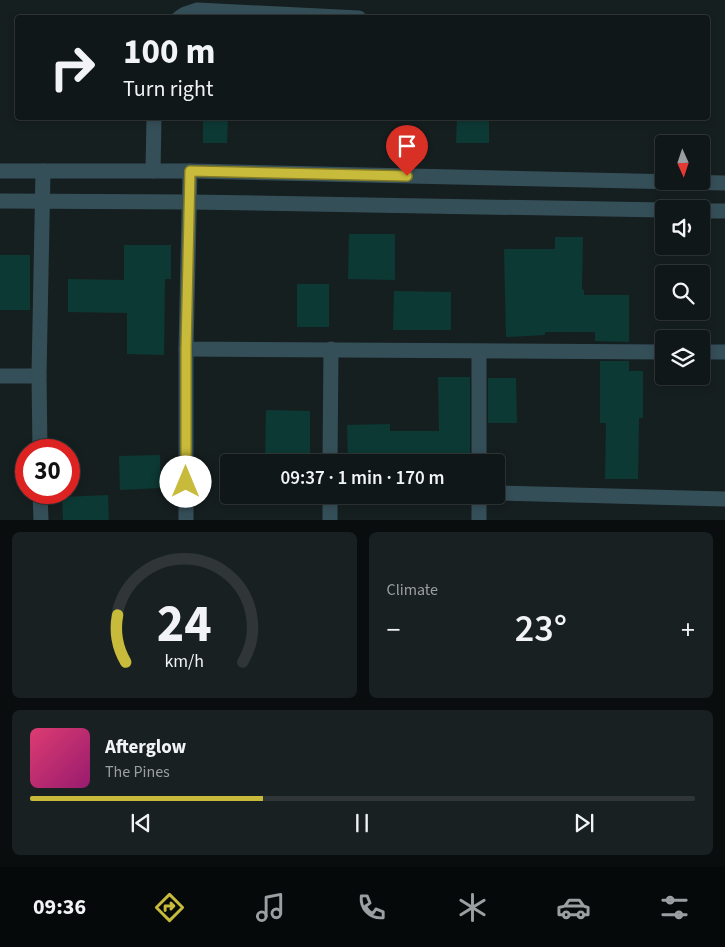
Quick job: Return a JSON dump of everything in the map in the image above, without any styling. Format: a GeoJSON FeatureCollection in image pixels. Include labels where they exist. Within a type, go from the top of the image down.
{"type":"FeatureCollection","features":[{"type":"Feature","properties":{"kind":"street"},"geometry":{"type":"LineString","coordinates":[[184,15],[197,10],[298,15]]}},
{"type":"Feature","properties":{"kind":"street"},"geometry":{"type":"LineString","coordinates":[[153,172],[154,120]]}},
{"type":"Feature","properties":{"kind":"street"},"geometry":{"type":"LineString","coordinates":[[0,171],[190,171],[725,183]]}},
{"type":"Feature","properties":{"kind":"street"},"geometry":{"type":"LineString","coordinates":[[40,439],[39,376],[44,202],[43,171]]}},
{"type":"Feature","properties":{"kind":"street"},"geometry":{"type":"LineString","coordinates":[[186,520],[186,349],[190,171]]}},
{"type":"Feature","properties":{"kind":"street"},"geometry":{"type":"LineString","coordinates":[[0,201],[190,202],[655,210]]}},
{"type":"Feature","properties":{"kind":"street"},"geometry":{"type":"LineString","coordinates":[[710,211],[725,211]]}},
{"type":"Feature","properties":{"kind":"street"},"geometry":{"type":"LineString","coordinates":[[186,349],[655,352]]}},
{"type":"Feature","properties":{"kind":"street"},"geometry":{"type":"LineString","coordinates":[[330,349],[330,454]]}},
{"type":"Feature","properties":{"kind":"street"},"geometry":{"type":"LineString","coordinates":[[479,352],[479,454]]}},
{"type":"Feature","properties":{"kind":"street"},"geometry":{"type":"LineString","coordinates":[[710,352],[725,352]]}},
{"type":"Feature","properties":{"kind":"street"},"geometry":{"type":"LineString","coordinates":[[0,376],[39,376]]}},
{"type":"Feature","properties":{"kind":"street"},"geometry":{"type":"LineString","coordinates":[[505,493],[725,499]]}},
{"type":"Feature","properties":{"kind":"street"},"geometry":{"type":"LineString","coordinates":[[40,504],[41,520]]}},
{"type":"Feature","properties":{"kind":"street"},"geometry":{"type":"LineString","coordinates":[[330,504],[330,520]]}},
{"type":"Feature","properties":{"kind":"street"},"geometry":{"type":"LineString","coordinates":[[479,504],[479,520]]}},
{"type":"Feature","properties":{"kind":"building"},"geometry":{"type":"Polygon","coordinates":[[[203,120],[228,120],[227,143],[203,143],[203,120]]]}},
{"type":"Feature","properties":{"kind":"building"},"geometry":{"type":"Polygon","coordinates":[[[457,120],[489,120],[489,143],[456,143],[457,120]]]}},
{"type":"Feature","properties":{"kind":"building"},"geometry":{"type":"Polygon","coordinates":[[[349,234],[395,234],[395,280],[348,279],[349,234]]]}},
{"type":"Feature","properties":{"kind":"building"},"geometry":{"type":"Polygon","coordinates":[[[555,237],[583,237],[582,290],[584,290],[584,295],[629,295],[629,342],[595,341],[595,332],[545,332],[545,335],[506,337],[504,249],[555,249],[555,237]]]}},
{"type":"Feature","properties":{"kind":"building"},"geometry":{"type":"Polygon","coordinates":[[[124,245],[171,245],[171,279],[165,279],[164,355],[127,354],[127,313],[68,312],[68,279],[124,280],[124,245]]]}},
{"type":"Feature","properties":{"kind":"building"},"geometry":{"type":"Polygon","coordinates":[[[0,255],[30,255],[30,310],[0,310],[0,255]]]}},
{"type":"Feature","properties":{"kind":"building"},"geometry":{"type":"Polygon","coordinates":[[[297,284],[329,284],[329,327],[297,327],[297,284]]]}},
{"type":"Feature","properties":{"kind":"building"},"geometry":{"type":"Polygon","coordinates":[[[394,291],[451,292],[451,330],[393,330],[394,291]]]}},
{"type":"Feature","properties":{"kind":"building"},"geometry":{"type":"Polygon","coordinates":[[[600,361],[629,361],[629,371],[643,371],[643,418],[639,418],[638,479],[605,479],[606,423],[600,423],[600,361]]]}},
{"type":"Feature","properties":{"kind":"building"},"geometry":{"type":"Polygon","coordinates":[[[438,377],[470,377],[470,454],[348,454],[347,425],[390,424],[390,431],[439,431],[438,377]]]}},
{"type":"Feature","properties":{"kind":"building"},"geometry":{"type":"Polygon","coordinates":[[[488,378],[516,378],[517,423],[488,423],[488,378]]]}},
{"type":"Feature","properties":{"kind":"building"},"geometry":{"type":"Polygon","coordinates":[[[266,410],[310,411],[310,454],[265,454],[266,410]]]}},
{"type":"Feature","properties":{"kind":"building"},"geometry":{"type":"Polygon","coordinates":[[[160,455],[161,488],[120,490],[119,456],[160,455]]]}},
{"type":"Feature","properties":{"kind":"building"},"geometry":{"type":"Polygon","coordinates":[[[108,495],[109,520],[63,520],[62,504],[80,504],[80,496],[108,495]]]}},
{"type":"Feature","properties":{"kind":"route"},"geometry":{"type":"LineString","coordinates":[[186,482],[186,349],[190,171],[407,176]]}}]}
